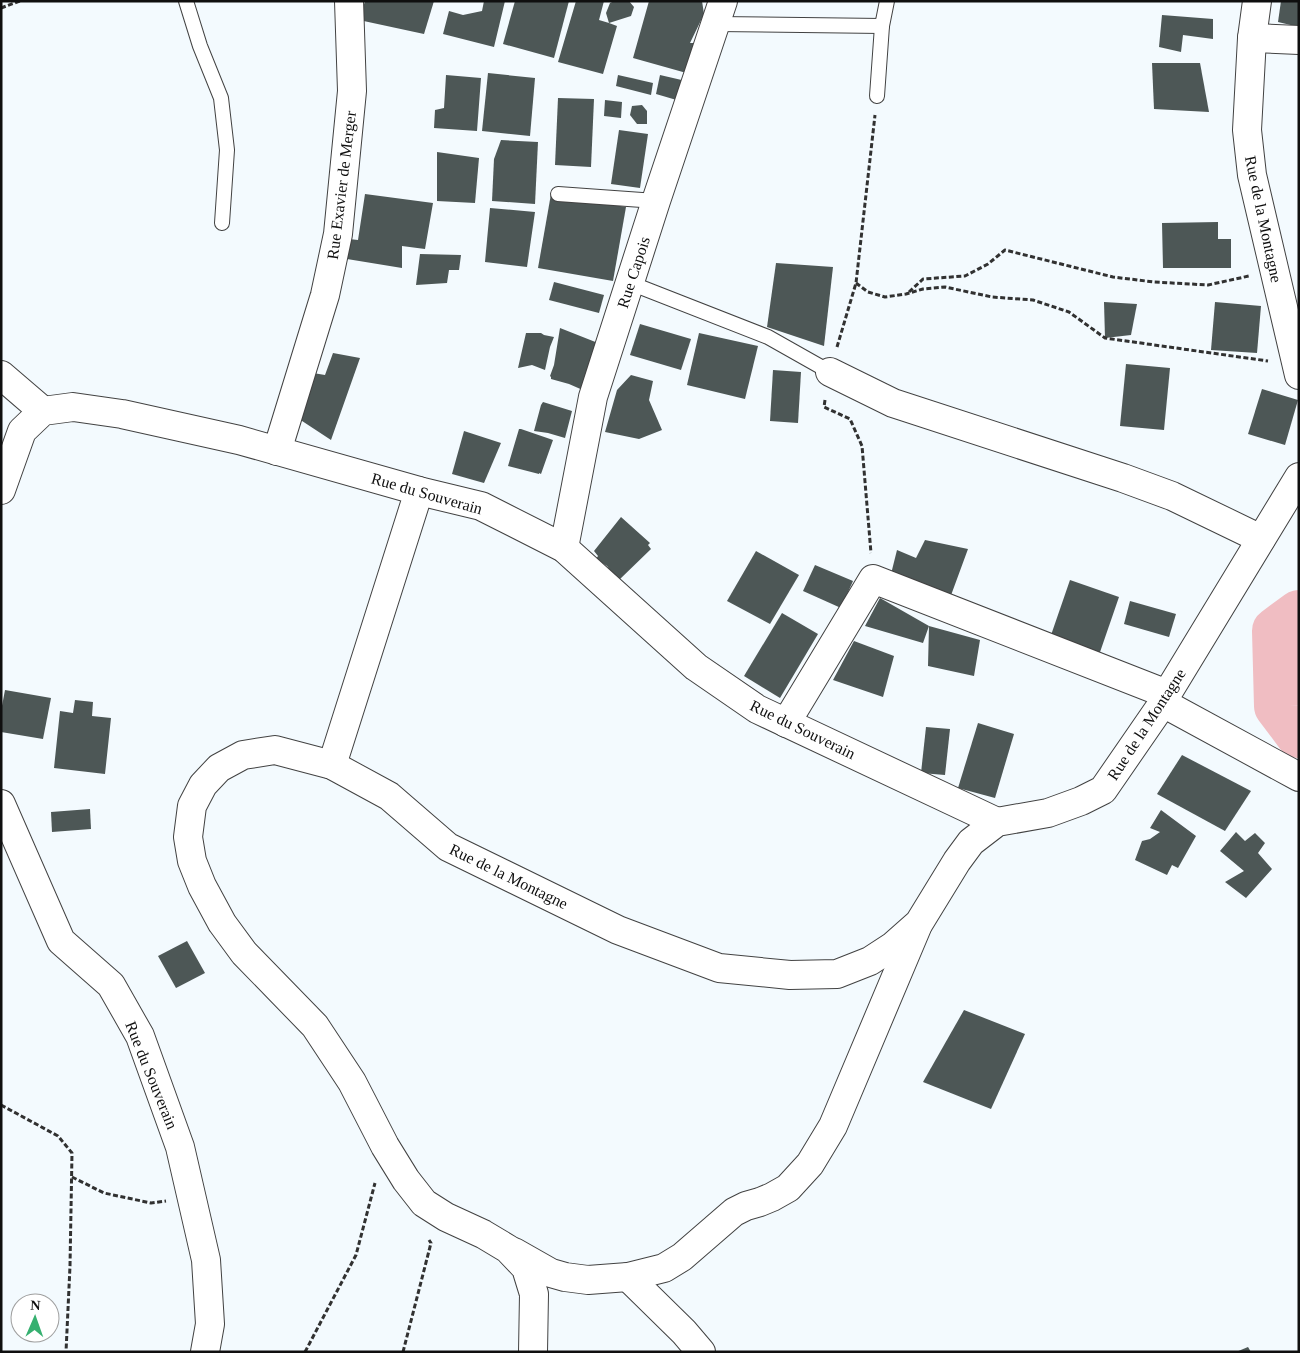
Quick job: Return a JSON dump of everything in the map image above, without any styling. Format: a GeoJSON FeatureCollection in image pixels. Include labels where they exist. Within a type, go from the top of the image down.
{"type":"FeatureCollection","features":[{"type":"Feature","properties":{"kind":"street","name":"Rue Exavier de Merger"},"geometry":{"type":"LineString","coordinates":[[277,451],[325,295],[338,234],[352,91],[349,1]]}},
{"type":"Feature","properties":{"kind":"street","name":"Rue de la Montagne"},"geometry":{"type":"LineString","coordinates":[[1257,1],[1252,38],[1247,130],[1252,175],[1297,370]]}},
{"type":"Feature","properties":{"kind":"street","name":"Rue Capois"},"geometry":{"type":"LineString","coordinates":[[564,548],[593,397],[656,201],[720,12]]}},
{"type":"Feature","properties":{"kind":"street"},"geometry":{"type":"LineString","coordinates":[[1252,38],[1299,40]]}},
{"type":"Feature","properties":{"kind":"street"},"geometry":{"type":"LineString","coordinates":[[830,372],[893,403],[1123,478],[1172,496],[1262,539]]}},
{"type":"Feature","properties":{"kind":"street"},"geometry":{"type":"LineString","coordinates":[[1,375],[43,411],[22,431],[1,490]]}},
{"type":"Feature","properties":{"kind":"street","name":"Rue du Souverain"},"geometry":{"type":"LineString","coordinates":[[43,411],[73,407],[122,414],[239,440],[419,491],[481,506],[564,548],[696,667],[757,709],[997,822]]}},
{"type":"Feature","properties":{"kind":"street","name":"Rue de la Montagne"},"geometry":{"type":"LineString","coordinates":[[533,1352],[534,1294],[526,1268],[508,1249],[483,1234],[446,1217],[424,1203],[406,1180],[385,1146],[352,1082],[315,1026],[244,953],[222,923],[202,886],[192,861],[188,837],[192,806],[203,785],[219,768],[243,755],[275,750],[332,765],[389,796],[448,847],[618,930],[719,968],[790,974],[837,974],[870,961],[893,946],[919,923],[957,861],[971,842],[997,822],[1048,813],[1081,802],[1103,790],[1165,698],[1299,477]]}},
{"type":"Feature","properties":{"kind":"street"},"geometry":{"type":"LineString","coordinates":[[332,765],[419,491]]}},
{"type":"Feature","properties":{"kind":"street"},"geometry":{"type":"LineString","coordinates":[[786,723],[873,579],[1165,698],[1299,777]]}},
{"type":"Feature","properties":{"kind":"street","name":"Rue du Souverain"},"geometry":{"type":"LineString","coordinates":[[1,804],[61,941],[111,986],[140,1036],[180,1147],[206,1260],[210,1324],[205,1352]]}},
{"type":"Feature","properties":{"kind":"street"},"geometry":{"type":"LineString","coordinates":[[508,1249],[551,1273],[564,1278],[588,1280],[628,1277],[664,1268],[682,1257],[734,1212],[772,1197],[788,1188],[810,1164],[833,1126],[919,923]]}},
{"type":"Feature","properties":{"kind":"street"},"geometry":{"type":"LineString","coordinates":[[628,1277],[684,1332],[701,1352]]}},
{"type":"Feature","properties":{"kind":"lane"},"geometry":{"type":"LineString","coordinates":[[186,1],[200,46],[221,98],[227,150],[222,223]]}},
{"type":"Feature","properties":{"kind":"lane"},"geometry":{"type":"LineString","coordinates":[[877,96],[882,26],[887,1]]}},
{"type":"Feature","properties":{"kind":"lane"},"geometry":{"type":"LineString","coordinates":[[720,12],[882,26]]}},
{"type":"Feature","properties":{"kind":"lane"},"geometry":{"type":"LineString","coordinates":[[558,194],[656,201]]}},
{"type":"Feature","properties":{"kind":"lane"},"geometry":{"type":"LineString","coordinates":[[630,283],[768,337],[830,372]]}},
{"type":"Feature","properties":{"kind":"path"},"geometry":{"type":"LineString","coordinates":[[1,8],[20,1]]}},
{"type":"Feature","properties":{"kind":"path"},"geometry":{"type":"LineString","coordinates":[[873,579],[862,446],[850,419],[824,407],[830,372],[856,283],[877,96]]}},
{"type":"Feature","properties":{"kind":"path"},"geometry":{"type":"LineString","coordinates":[[906,294],[924,279],[965,276],[988,264],[1005,250],[1113,277],[1154,282],[1208,285],[1275,270]]}},
{"type":"Feature","properties":{"kind":"path"},"geometry":{"type":"LineString","coordinates":[[856,283],[868,292],[885,297],[923,289],[945,287],[992,297],[1033,300],[1069,312],[1104,338],[1297,370]]}},
{"type":"Feature","properties":{"kind":"path"},"geometry":{"type":"LineString","coordinates":[[1,1105],[58,1136],[72,1153],[66,1352]]}},
{"type":"Feature","properties":{"kind":"path"},"geometry":{"type":"LineString","coordinates":[[306,1352],[356,1255],[385,1146]]}},
{"type":"Feature","properties":{"kind":"path"},"geometry":{"type":"LineString","coordinates":[[72,1177],[104,1193],[151,1202],[192,1199]]}},
{"type":"Feature","properties":{"kind":"path"},"geometry":{"type":"LineString","coordinates":[[403,1352],[431,1244],[423,1229],[424,1203]]}},
{"type":"Feature","properties":{"kind":"building"},"geometry":{"type":"Polygon","coordinates":[[[365,1],[434,1],[424,34],[359,20],[365,1]]]}},
{"type":"Feature","properties":{"kind":"building"},"geometry":{"type":"Polygon","coordinates":[[[484,1],[505,1],[494,47],[443,34],[449,11],[463,15],[482,11],[484,1]]]}},
{"type":"Feature","properties":{"kind":"building"},"geometry":{"type":"Polygon","coordinates":[[[515,1],[569,1],[554,58],[503,44],[515,1]]]}},
{"type":"Feature","properties":{"kind":"building"},"geometry":{"type":"Polygon","coordinates":[[[576,1],[604,1],[599,20],[617,26],[603,74],[558,62],[576,1]]]}},
{"type":"Feature","properties":{"kind":"building"},"geometry":{"type":"Polygon","coordinates":[[[614,1],[629,1],[634,7],[631,16],[609,23],[606,13],[610,3],[614,1]]]}},
{"type":"Feature","properties":{"kind":"building"},"geometry":{"type":"Polygon","coordinates":[[[649,1],[702,1],[704,14],[690,43],[699,43],[690,74],[633,58],[649,1]]]}},
{"type":"Feature","properties":{"kind":"building"},"geometry":{"type":"Polygon","coordinates":[[[1281,1],[1299,1],[1299,27],[1278,22],[1281,1]]]}},
{"type":"Feature","properties":{"kind":"building"},"geometry":{"type":"Polygon","coordinates":[[[1162,15],[1213,19],[1213,39],[1183,35],[1181,52],[1159,47],[1162,15]]]}},
{"type":"Feature","properties":{"kind":"building"},"geometry":{"type":"Polygon","coordinates":[[[1152,63],[1200,63],[1209,112],[1154,109],[1152,63]]]}},
{"type":"Feature","properties":{"kind":"building"},"geometry":{"type":"Polygon","coordinates":[[[488,73],[535,78],[530,136],[482,131],[488,73]]]}},
{"type":"Feature","properties":{"kind":"building"},"geometry":{"type":"Polygon","coordinates":[[[446,75],[481,78],[477,131],[434,128],[435,110],[444,108],[446,75]]]}},
{"type":"Feature","properties":{"kind":"building"},"geometry":{"type":"Polygon","coordinates":[[[618,75],[653,83],[651,95],[616,86],[618,75]]]}},
{"type":"Feature","properties":{"kind":"building"},"geometry":{"type":"Polygon","coordinates":[[[660,75],[686,81],[680,101],[656,94],[660,75]]]}},
{"type":"Feature","properties":{"kind":"building"},"geometry":{"type":"Polygon","coordinates":[[[558,98],[594,99],[591,167],[555,165],[558,98]]]}},
{"type":"Feature","properties":{"kind":"building"},"geometry":{"type":"Polygon","coordinates":[[[605,100],[622,102],[621,118],[604,116],[605,100]]]}},
{"type":"Feature","properties":{"kind":"building"},"geometry":{"type":"Polygon","coordinates":[[[642,105],[647,111],[647,124],[637,124],[630,115],[632,106],[642,105]]]}},
{"type":"Feature","properties":{"kind":"building"},"geometry":{"type":"Polygon","coordinates":[[[619,130],[648,134],[640,188],[611,184],[619,130]]]}},
{"type":"Feature","properties":{"kind":"building"},"geometry":{"type":"Polygon","coordinates":[[[501,140],[538,142],[535,204],[492,201],[494,159],[501,140]]]}},
{"type":"Feature","properties":{"kind":"building"},"geometry":{"type":"Polygon","coordinates":[[[437,152],[479,158],[475,203],[437,201],[437,152]]]}},
{"type":"Feature","properties":{"kind":"building"},"geometry":{"type":"Polygon","coordinates":[[[365,194],[433,203],[425,249],[402,246],[402,268],[347,259],[349,239],[358,240],[365,194]]]}},
{"type":"Feature","properties":{"kind":"building"},"geometry":{"type":"Polygon","coordinates":[[[551,194],[626,207],[613,281],[538,268],[551,194]]]}},
{"type":"Feature","properties":{"kind":"building"},"geometry":{"type":"Polygon","coordinates":[[[490,208],[535,212],[527,267],[485,262],[490,208]]]}},
{"type":"Feature","properties":{"kind":"building"},"geometry":{"type":"Polygon","coordinates":[[[1218,222],[1218,239],[1231,239],[1231,268],[1163,268],[1162,223],[1218,222]]]}},
{"type":"Feature","properties":{"kind":"building"},"geometry":{"type":"Polygon","coordinates":[[[420,254],[461,255],[459,270],[449,270],[447,283],[416,285],[420,254]]]}},
{"type":"Feature","properties":{"kind":"building"},"geometry":{"type":"Polygon","coordinates":[[[776,263],[833,267],[824,346],[767,327],[776,263]]]}},
{"type":"Feature","properties":{"kind":"building"},"geometry":{"type":"Polygon","coordinates":[[[554,282],[604,295],[599,313],[549,300],[554,282]]]}},
{"type":"Feature","properties":{"kind":"building"},"geometry":{"type":"Polygon","coordinates":[[[1104,302],[1137,304],[1131,335],[1105,338],[1104,302]]]}},
{"type":"Feature","properties":{"kind":"building"},"geometry":{"type":"Polygon","coordinates":[[[1215,302],[1261,306],[1257,353],[1211,350],[1215,302]]]}},
{"type":"Feature","properties":{"kind":"building"},"geometry":{"type":"Polygon","coordinates":[[[640,324],[691,339],[681,370],[630,355],[640,324]]]}},
{"type":"Feature","properties":{"kind":"building"},"geometry":{"type":"Polygon","coordinates":[[[560,328],[603,345],[585,391],[551,379],[550,376],[554,365],[560,328]]]}},
{"type":"Feature","properties":{"kind":"building"},"geometry":{"type":"Polygon","coordinates":[[[526,333],[541,333],[554,337],[545,370],[532,365],[518,368],[526,333]]]}},
{"type":"Feature","properties":{"kind":"building"},"geometry":{"type":"Polygon","coordinates":[[[699,333],[758,346],[745,399],[687,385],[699,333]]]}},
{"type":"Feature","properties":{"kind":"building"},"geometry":{"type":"Polygon","coordinates":[[[333,353],[360,358],[331,440],[296,417],[313,373],[325,375],[333,353]]]}},
{"type":"Feature","properties":{"kind":"building"},"geometry":{"type":"Polygon","coordinates":[[[1126,364],[1170,368],[1164,430],[1120,426],[1126,364]]]}},
{"type":"Feature","properties":{"kind":"building"},"geometry":{"type":"Polygon","coordinates":[[[773,370],[801,372],[798,423],[770,421],[773,370]]]}},
{"type":"Feature","properties":{"kind":"building"},"geometry":{"type":"Polygon","coordinates":[[[631,375],[653,381],[649,400],[662,430],[639,439],[605,432],[617,390],[631,375]]]}},
{"type":"Feature","properties":{"kind":"building"},"geometry":{"type":"Polygon","coordinates":[[[1262,389],[1298,400],[1285,445],[1248,434],[1262,389]]]}},
{"type":"Feature","properties":{"kind":"building"},"geometry":{"type":"Polygon","coordinates":[[[543,402],[572,411],[565,438],[534,431],[543,402]]]}},
{"type":"Feature","properties":{"kind":"building"},"geometry":{"type":"Polygon","coordinates":[[[519,429],[553,440],[541,474],[508,466],[519,429]]]}},
{"type":"Feature","properties":{"kind":"building"},"geometry":{"type":"Polygon","coordinates":[[[464,431],[501,443],[484,483],[452,474],[464,431]]]}},
{"type":"Feature","properties":{"kind":"building"},"geometry":{"type":"Polygon","coordinates":[[[621,517],[650,543],[648,545],[651,549],[618,581],[607,566],[596,559],[598,556],[594,551],[621,517]]]}},
{"type":"Feature","properties":{"kind":"building"},"geometry":{"type":"Polygon","coordinates":[[[925,540],[968,549],[950,598],[891,574],[897,550],[916,558],[925,540]]]}},
{"type":"Feature","properties":{"kind":"building"},"geometry":{"type":"Polygon","coordinates":[[[756,551],[799,575],[770,624],[727,601],[756,551]]]}},
{"type":"Feature","properties":{"kind":"building"},"geometry":{"type":"Polygon","coordinates":[[[815,565],[853,581],[841,608],[803,591],[815,565]]]}},
{"type":"Feature","properties":{"kind":"building"},"geometry":{"type":"Polygon","coordinates":[[[1070,580],[1119,597],[1099,655],[1050,638],[1070,580]]]}},
{"type":"Feature","properties":{"kind":"building"},"geometry":{"type":"Polygon","coordinates":[[[880,598],[929,626],[923,643],[865,626],[880,598]]]}},
{"type":"Feature","properties":{"kind":"building"},"geometry":{"type":"Polygon","coordinates":[[[1130,601],[1176,614],[1169,637],[1124,624],[1130,601]]]}},
{"type":"Feature","properties":{"kind":"building"},"geometry":{"type":"Polygon","coordinates":[[[782,613],[818,634],[780,698],[744,676],[782,613]]]}},
{"type":"Feature","properties":{"kind":"building"},"geometry":{"type":"Polygon","coordinates":[[[929,626],[980,640],[974,676],[928,666],[929,626]]]}},
{"type":"Feature","properties":{"kind":"building"},"geometry":{"type":"Polygon","coordinates":[[[854,641],[894,656],[883,697],[833,680],[854,641]]]}},
{"type":"Feature","properties":{"kind":"building"},"geometry":{"type":"Polygon","coordinates":[[[5,690],[51,698],[43,739],[1,732],[1,711],[5,690]]]}},
{"type":"Feature","properties":{"kind":"building"},"geometry":{"type":"Polygon","coordinates":[[[75,700],[93,702],[92,716],[111,718],[105,774],[54,768],[60,711],[73,713],[75,700]]]}},
{"type":"Feature","properties":{"kind":"building"},"geometry":{"type":"Polygon","coordinates":[[[978,723],[1014,734],[995,798],[958,788],[978,723]]]}},
{"type":"Feature","properties":{"kind":"building"},"geometry":{"type":"Polygon","coordinates":[[[926,727],[950,729],[945,775],[921,773],[926,727]]]}},
{"type":"Feature","properties":{"kind":"building"},"geometry":{"type":"Polygon","coordinates":[[[1182,755],[1251,791],[1225,831],[1157,794],[1182,755]]]}},
{"type":"Feature","properties":{"kind":"building"},"geometry":{"type":"Polygon","coordinates":[[[90,809],[91,829],[52,832],[51,812],[90,809]]]}},
{"type":"Feature","properties":{"kind":"building"},"geometry":{"type":"Polygon","coordinates":[[[1161,810],[1196,836],[1178,868],[1172,865],[1167,875],[1135,860],[1142,841],[1150,839],[1160,832],[1150,828],[1161,810]]]}},
{"type":"Feature","properties":{"kind":"building"},"geometry":{"type":"Polygon","coordinates":[[[1236,832],[1245,841],[1255,833],[1265,843],[1258,853],[1272,869],[1246,898],[1225,882],[1244,871],[1220,851],[1236,832]]]}},
{"type":"Feature","properties":{"kind":"building"},"geometry":{"type":"Polygon","coordinates":[[[187,941],[205,973],[176,988],[158,956],[187,941]]]}},
{"type":"Feature","properties":{"kind":"building"},"geometry":{"type":"Polygon","coordinates":[[[964,1010],[1025,1034],[991,1109],[923,1082],[964,1010]]]}},
{"type":"Feature","properties":{"kind":"building"},"geometry":{"type":"Polygon","coordinates":[[[1248,1347],[1251,1352],[1236,1352],[1248,1347]]]}},
{"type":"Feature","properties":{"kind":"waterway"},"geometry":{"type":"LineString","coordinates":[[1299,614],[1276,631],[1278,706],[1299,734]]}}]}
